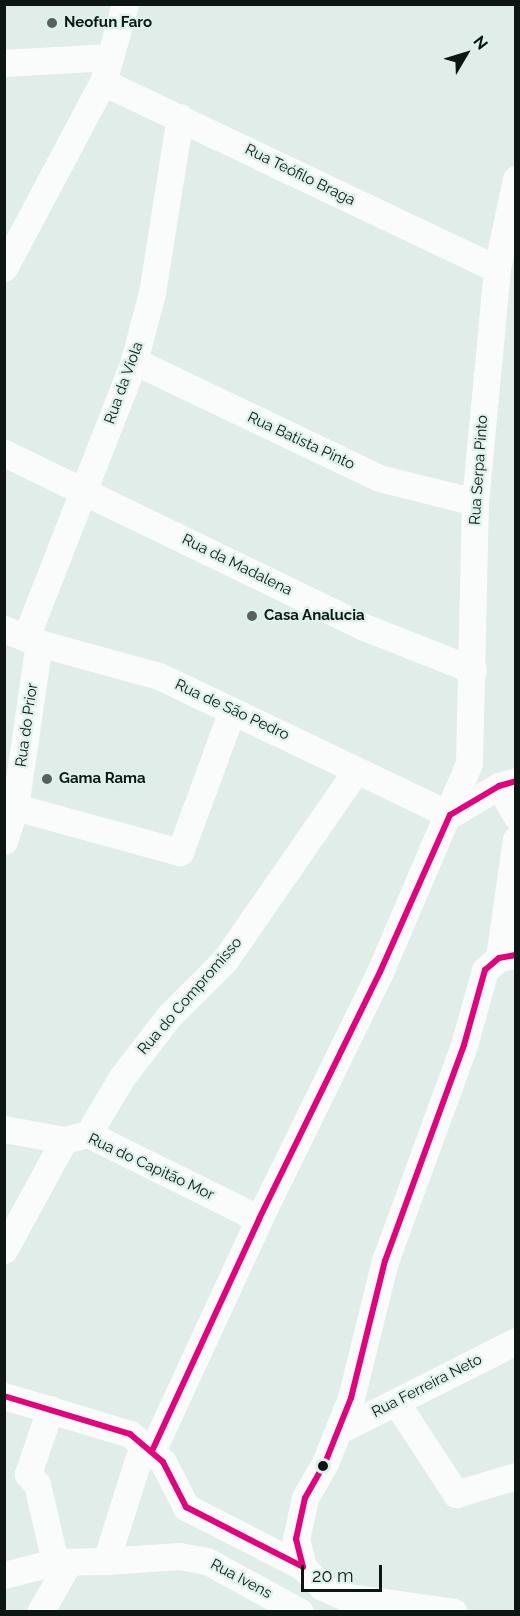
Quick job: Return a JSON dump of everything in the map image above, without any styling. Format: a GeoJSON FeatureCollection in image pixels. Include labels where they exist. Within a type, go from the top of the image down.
{"type":"FeatureCollection","features":[{"type":"Feature","properties":{"kind":"street"},"geometry":{"type":"LineString","coordinates":[[4,268],[106,70],[124,4]]}},
{"type":"Feature","properties":{"kind":"street"},"geometry":{"type":"LineString","coordinates":[[4,63],[106,70]]}},
{"type":"Feature","properties":{"kind":"street","name":"Rua Teófilo Braga"},"geometry":{"type":"LineString","coordinates":[[106,70],[180,117],[497,269]]}},
{"type":"Feature","properties":{"kind":"street","name":"Rua da Viola"},"geometry":{"type":"LineString","coordinates":[[23,636],[134,361],[152,293],[180,117]]}},
{"type":"Feature","properties":{"kind":"street","name":"Rua Serpa Pinto"},"geometry":{"type":"LineString","coordinates":[[146,1454],[380,972],[450,815],[469,763],[473,670],[475,502],[497,269],[516,179]]}},
{"type":"Feature","properties":{"kind":"street","name":"Rua Batista Pinto"},"geometry":{"type":"LineString","coordinates":[[134,361],[379,478],[475,502]]}},
{"type":"Feature","properties":{"kind":"street","name":"Rua da Madalena"},"geometry":{"type":"LineString","coordinates":[[4,453],[83,489],[364,627],[473,670]]}},
{"type":"Feature","properties":{"kind":"street","name":"Rua de São Pedro"},"geometry":{"type":"LineString","coordinates":[[23,636],[159,675],[450,815]]}},
{"type":"Feature","properties":{"kind":"street","name":"Rua do Prior"},"geometry":{"type":"LineString","coordinates":[[4,841],[15,807],[23,636]]}},
{"type":"Feature","properties":{"kind":"street"},"geometry":{"type":"LineString","coordinates":[[15,807],[180,852],[232,711]]}},
{"type":"Feature","properties":{"kind":"street","name":"Rua do Compromisso"},"geometry":{"type":"LineString","coordinates":[[4,1250],[76,1137],[169,1016],[225,960],[356,771]]}},
{"type":"Feature","properties":{"kind":"street"},"geometry":{"type":"LineString","coordinates":[[450,815],[507,783],[516,816]]}},
{"type":"Feature","properties":{"kind":"street"},"geometry":{"type":"LineString","coordinates":[[303,1567],[296,1539],[305,1498],[338,1431],[351,1398],[385,1261],[464,1045],[485,970],[508,956],[516,839]]}},
{"type":"Feature","properties":{"kind":"street","name":"Rua do Capitão Mor"},"geometry":{"type":"LineString","coordinates":[[4,1129],[76,1137],[259,1219]]}},
{"type":"Feature","properties":{"kind":"street","name":"Rua Ferreira Neto"},"geometry":{"type":"LineString","coordinates":[[338,1431],[516,1341]]}},
{"type":"Feature","properties":{"kind":"street"},"geometry":{"type":"LineString","coordinates":[[4,1396],[129,1434],[186,1507],[303,1567],[322,1587],[344,1596],[454,1611]]}},
{"type":"Feature","properties":{"kind":"street"},"geometry":{"type":"LineString","coordinates":[[396,1402],[456,1494],[516,1476]]}},
{"type":"Feature","properties":{"kind":"street"},"geometry":{"type":"LineString","coordinates":[[40,1611],[62,1562],[37,1484],[28,1474],[50,1409]]}},
{"type":"Feature","properties":{"kind":"street"},"geometry":{"type":"LineString","coordinates":[[106,1561],[146,1454]]}},
{"type":"Feature","properties":{"kind":"street","name":"Rua Ivens"},"geometry":{"type":"LineString","coordinates":[[4,1575],[62,1562],[179,1556],[207,1561],[300,1611]]}},
{"type":"Feature","properties":{"kind":"transit line"},"geometry":{"type":"LineString","coordinates":[[152,1451],[259,1219],[380,972],[450,815],[499,786],[516,781]]}},
{"type":"Feature","properties":{"kind":"transit line"},"geometry":{"type":"LineString","coordinates":[[303,1567],[296,1539],[305,1498],[325,1463],[351,1398],[385,1261],[464,1045],[485,970],[499,958],[516,955]]}},
{"type":"Feature","properties":{"kind":"transit line"},"geometry":{"type":"LineString","coordinates":[[4,1396],[130,1434],[163,1462],[186,1507],[303,1567]]}},
{"type":"Feature","properties":{"kind":"place","name":"Neofun Faro"},"geometry":{"type":"Point","coordinates":[52,23]}},
{"type":"Feature","properties":{"kind":"place","name":"Casa Analucia"},"geometry":{"type":"Point","coordinates":[252,616]}},
{"type":"Feature","properties":{"kind":"place","name":"Gama Rama"},"geometry":{"type":"Point","coordinates":[47,779]}}]}
